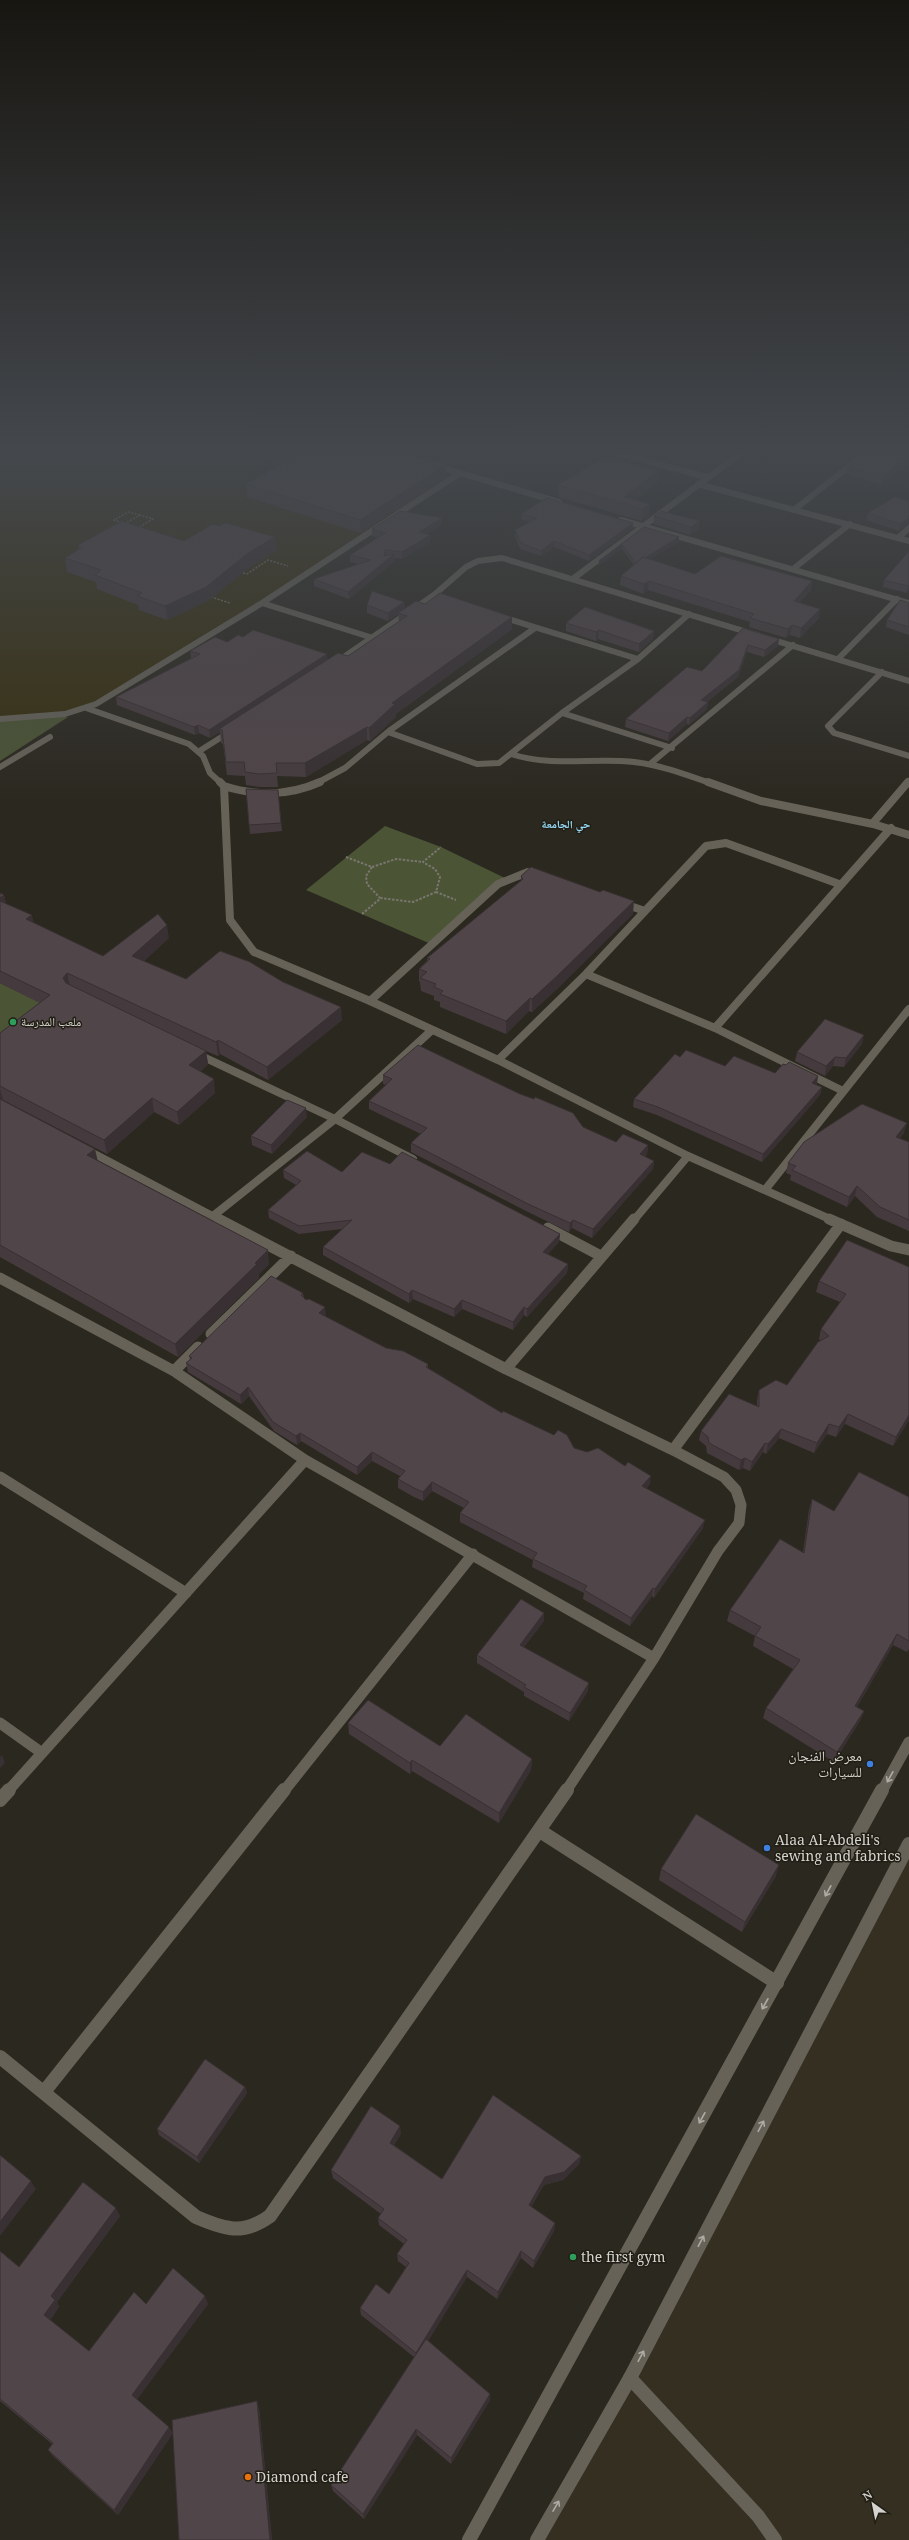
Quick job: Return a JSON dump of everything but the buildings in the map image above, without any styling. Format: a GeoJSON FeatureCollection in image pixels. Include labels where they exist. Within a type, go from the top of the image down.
{"type":"FeatureCollection","features":[{"type":"Feature","properties":{"kind":"street"},"geometry":{"type":"LineString","coordinates":[[0,719],[50,716],[86,708],[106,698],[262,603],[314,569]]}},
{"type":"Feature","properties":{"kind":"street"},"geometry":{"type":"LineString","coordinates":[[327,668],[434,595],[464,569]]}},
{"type":"Feature","properties":{"kind":"street"},"geometry":{"type":"LineString","coordinates":[[543,569],[909,681]]}},
{"type":"Feature","properties":{"kind":"street"},"geometry":{"type":"LineString","coordinates":[[574,578],[587,569]]}},
{"type":"Feature","properties":{"kind":"street"},"geometry":{"type":"LineString","coordinates":[[794,569],[909,603]]}},
{"type":"Feature","properties":{"kind":"street"},"geometry":{"type":"LineString","coordinates":[[434,595],[442,598]]}},
{"type":"Feature","properties":{"kind":"street"},"geometry":{"type":"LineString","coordinates":[[838,659],[897,599]]}},
{"type":"Feature","properties":{"kind":"street"},"geometry":{"type":"LineString","coordinates":[[262,603],[373,638]]}},
{"type":"Feature","properties":{"kind":"street"},"geometry":{"type":"LineString","coordinates":[[492,614],[638,659]]}},
{"type":"Feature","properties":{"kind":"street"},"geometry":{"type":"LineString","coordinates":[[388,732],[481,765],[499,763],[562,713],[638,659],[689,614]]}},
{"type":"Feature","properties":{"kind":"street"},"geometry":{"type":"LineString","coordinates":[[86,708],[189,744],[201,750],[209,764],[210,773],[224,786],[240,792],[278,792],[314,785],[342,770],[388,732],[535,628]]}},
{"type":"Feature","properties":{"kind":"street"},"geometry":{"type":"LineString","coordinates":[[650,764],[672,748],[792,645]]}},
{"type":"Feature","properties":{"kind":"street"},"geometry":{"type":"LineString","coordinates":[[882,672],[829,724],[829,728],[834,732],[909,756]]}},
{"type":"Feature","properties":{"kind":"street"},"geometry":{"type":"LineString","coordinates":[[562,713],[672,748]]}},
{"type":"Feature","properties":{"kind":"street"},"geometry":{"type":"LineString","coordinates":[[201,750],[241,724]]}},
{"type":"Feature","properties":{"kind":"street"},"geometry":{"type":"LineString","coordinates":[[0,767],[50,737]]}},
{"type":"Feature","properties":{"kind":"street"},"geometry":{"type":"LineString","coordinates":[[511,754],[536,760],[623,760],[650,764],[773,804],[873,823],[909,835]]}},
{"type":"Feature","properties":{"kind":"street"},"geometry":{"type":"LineString","coordinates":[[873,823],[909,781]]}},
{"type":"Feature","properties":{"kind":"street"},"geometry":{"type":"LineString","coordinates":[[224,786],[230,920],[254,952],[370,1001],[498,1060],[688,1156],[891,1246],[909,1250]]}},
{"type":"Feature","properties":{"kind":"street"},"geometry":{"type":"LineString","coordinates":[[715,1028],[839,884],[890,828]]}},
{"type":"Feature","properties":{"kind":"street"},"geometry":{"type":"LineString","coordinates":[[498,1060],[586,974],[702,848],[715,843],[731,845],[839,884]]}},
{"type":"Feature","properties":{"kind":"street"},"geometry":{"type":"LineString","coordinates":[[370,1001],[498,884],[528,872],[543,877]]}},
{"type":"Feature","properties":{"kind":"street"},"geometry":{"type":"LineString","coordinates":[[609,899],[645,911]]}},
{"type":"Feature","properties":{"kind":"street"},"geometry":{"type":"LineString","coordinates":[[586,974],[715,1028],[843,1091]]}},
{"type":"Feature","properties":{"kind":"street"},"geometry":{"type":"LineString","coordinates":[[765,1190],[908,1012]]}},
{"type":"Feature","properties":{"kind":"street"},"geometry":{"type":"LineString","coordinates":[[213,1216],[335,1119],[432,1030]]}},
{"type":"Feature","properties":{"kind":"street"},"geometry":{"type":"LineString","coordinates":[[184,1048],[335,1119],[419,1162]]}},
{"type":"Feature","properties":{"kind":"street"},"geometry":{"type":"LineString","coordinates":[[0,2057],[196,2217],[227,2230],[256,2227],[270,2216],[540,1831],[654,1658],[718,1551],[739,1522],[741,1505],[736,1490],[724,1477],[506,1369],[76,1144]]}},
{"type":"Feature","properties":{"kind":"street"},"geometry":{"type":"LineString","coordinates":[[506,1369],[688,1156]]}},
{"type":"Feature","properties":{"kind":"street"},"geometry":{"type":"LineString","coordinates":[[538,1223],[601,1256]]}},
{"type":"Feature","properties":{"kind":"street"},"geometry":{"type":"LineString","coordinates":[[672,1450],[841,1224]]}},
{"type":"Feature","properties":{"kind":"street"},"geometry":{"type":"LineString","coordinates":[[174,1371],[291,1256]]}},
{"type":"Feature","properties":{"kind":"street"},"geometry":{"type":"LineString","coordinates":[[0,1278],[174,1371],[306,1460],[654,1658]]}},
{"type":"Feature","properties":{"kind":"street"},"geometry":{"type":"LineString","coordinates":[[0,1800],[306,1460]]}},
{"type":"Feature","properties":{"kind":"street"},"geometry":{"type":"LineString","coordinates":[[0,1477],[186,1593]]}},
{"type":"Feature","properties":{"kind":"street"},"geometry":{"type":"LineString","coordinates":[[44,2092],[473,1554]]}},
{"type":"Feature","properties":{"kind":"street"},"geometry":{"type":"LineString","coordinates":[[0,1723],[42,1753]]}},
{"type":"Feature","properties":{"kind":"street"},"geometry":{"type":"LineString","coordinates":[[469,2540],[909,1742]]}},
{"type":"Feature","properties":{"kind":"street"},"geometry":{"type":"LineString","coordinates":[[540,1831],[777,1983]]}},
{"type":"Feature","properties":{"kind":"street"},"geometry":{"type":"LineString","coordinates":[[537,2540],[630,2378],[909,1844]]}},
{"type":"Feature","properties":{"kind":"street"},"geometry":{"type":"LineString","coordinates":[[630,2378],[758,2516],[775,2540]]}},
{"type":"Feature","properties":{"kind":"path"},"geometry":{"type":"LineString","coordinates":[[234,570],[247,574],[255,569]]}},
{"type":"Feature","properties":{"kind":"path"},"geometry":{"type":"LineString","coordinates":[[210,597],[230,604]]}},
{"type":"Feature","properties":{"kind":"path"},"geometry":{"type":"LineString","coordinates":[[423,862],[441,847]]}},
{"type":"Feature","properties":{"kind":"path"},"geometry":{"type":"LineString","coordinates":[[346,857],[372,867]]}},
{"type":"Feature","properties":{"kind":"path"},"geometry":{"type":"LineString","coordinates":[[395,858],[405,858],[423,862],[435,869],[440,878],[436,892],[413,902],[381,898],[373,894],[367,886],[365,879],[367,872],[372,867],[395,858]]}},
{"type":"Feature","properties":{"kind":"path"},"geometry":{"type":"LineString","coordinates":[[362,914],[381,898]]}},
{"type":"Feature","properties":{"kind":"shaded area"},"geometry":{"type":"Polygon","coordinates":[[[909,1858],[909,2540],[542,2540],[909,1858]]]}},
{"type":"Feature","properties":{"kind":"green space"},"geometry":{"type":"Polygon","coordinates":[[[50,716],[68,717],[0,761],[0,719],[50,716]]]}},
{"type":"Feature","properties":{"kind":"green space"},"geometry":{"type":"Polygon","coordinates":[[[385,826],[441,847],[507,879],[431,944],[306,890],[385,826]]]}},
{"type":"Feature","properties":{"kind":"green space","name":"ملعب المدرسة"},"geometry":{"type":"Polygon","coordinates":[[[0,983],[47,1006],[0,1038],[0,983]]]}},
{"type":"Feature","properties":{"kind":"sand"},"geometry":{"type":"Polygon","coordinates":[[[0,569],[314,569],[262,603],[106,698],[76,711],[0,719],[0,569]]]}},
{"type":"Feature","properties":{"kind":"place","name":"ملعب المدرسة"},"geometry":{"type":"Point","coordinates":[13,1022]}},
{"type":"Feature","properties":{"kind":"place","name":"معرض الفنجان للسيارات"},"geometry":{"type":"Point","coordinates":[870,1764]}},
{"type":"Feature","properties":{"kind":"place","name":"Alaa Al-Abdeli's sewing and fabrics"},"geometry":{"type":"Point","coordinates":[767,1848]}},
{"type":"Feature","properties":{"kind":"place","name":"the first gym"},"geometry":{"type":"Point","coordinates":[573,2257]}},
{"type":"Feature","properties":{"kind":"place","name":"Diamond cafe"},"geometry":{"type":"Point","coordinates":[248,2477]}},
{"type":"Feature","properties":{"kind":"district","name":"حي الجامعة"},"geometry":{"type":"Point","coordinates":[566,824]}}]}
